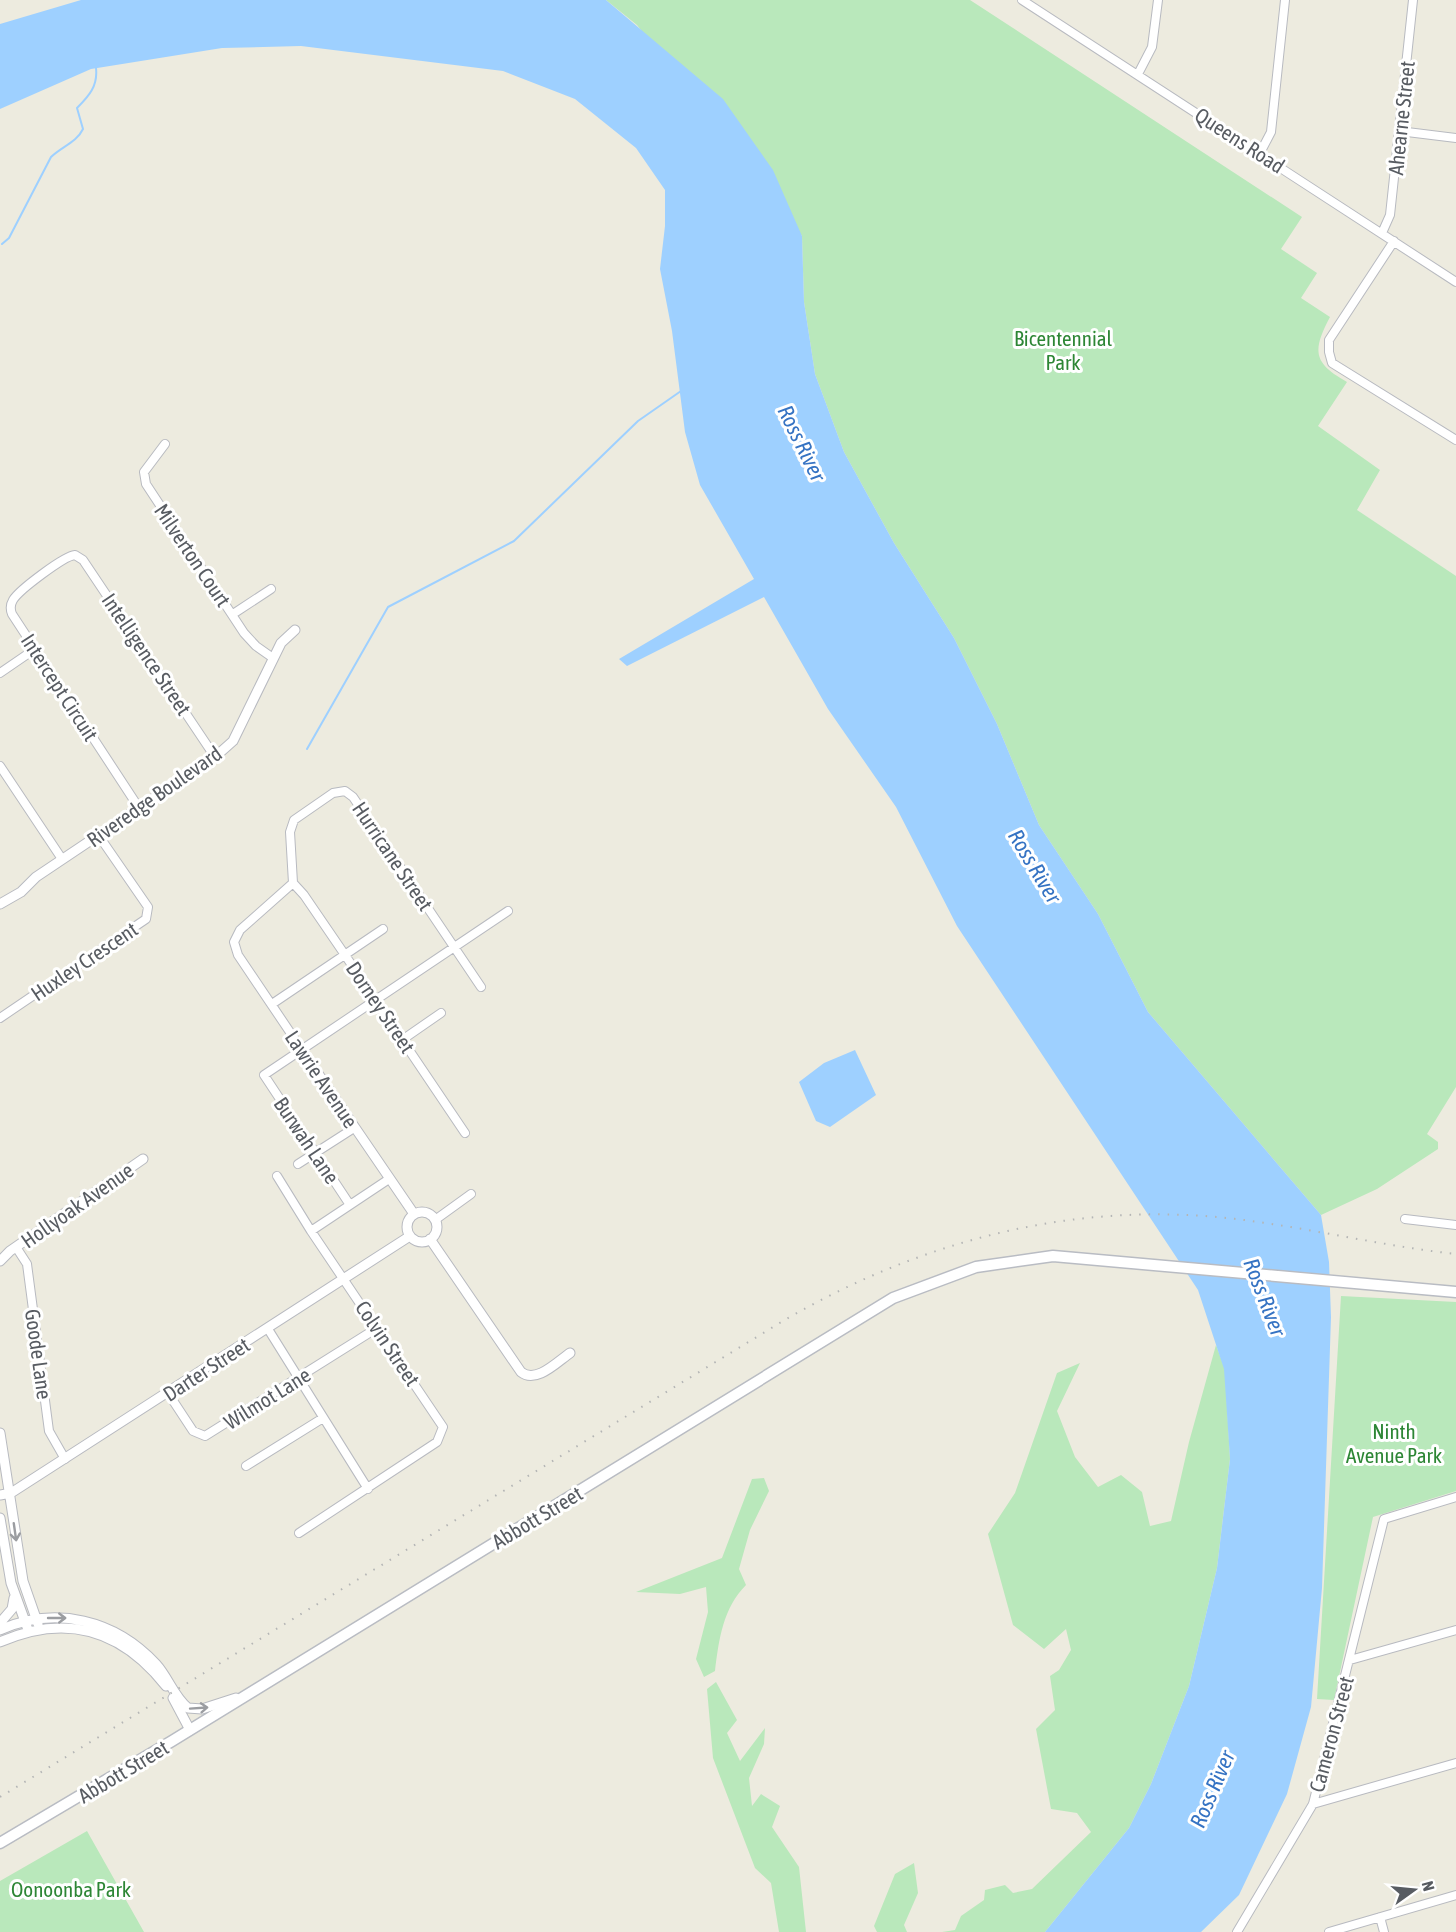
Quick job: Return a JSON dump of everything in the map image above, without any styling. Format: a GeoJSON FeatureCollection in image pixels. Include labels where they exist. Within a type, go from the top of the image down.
{"type":"FeatureCollection","features":[{"type":"Feature","properties":{"kind":"main road","name":"Abbott Street"},"geometry":{"type":"LineString","coordinates":[[0,1843],[190,1730],[893,1298],[976,1267],[1053,1256],[1456,1292]]}},
{"type":"Feature","properties":{"kind":"street","name":"Queens Road"},"geometry":{"type":"LineString","coordinates":[[1022,0],[1456,282]]}},
{"type":"Feature","properties":{"kind":"street"},"geometry":{"type":"LineString","coordinates":[[1138,74],[1152,47],[1158,0]]}},
{"type":"Feature","properties":{"kind":"street"},"geometry":{"type":"LineString","coordinates":[[1260,153],[1271,132],[1285,0]]}},
{"type":"Feature","properties":{"kind":"street","name":"Ahearne Street"},"geometry":{"type":"LineString","coordinates":[[1382,233],[1390,215],[1413,0]]}},
{"type":"Feature","properties":{"kind":"street"},"geometry":{"type":"LineString","coordinates":[[1399,131],[1456,138]]}},
{"type":"Feature","properties":{"kind":"street"},"geometry":{"type":"LineString","coordinates":[[1394,241],[1329,340],[1332,363],[1456,440]]}},
{"type":"Feature","properties":{"kind":"street","name":"Milverton Court"},"geometry":{"type":"LineString","coordinates":[[165,444],[144,472],[146,483],[250,640],[273,658]]}},
{"type":"Feature","properties":{"kind":"street","name":"Intercept Circuit"},"geometry":{"type":"LineString","coordinates":[[75,555],[64,559],[11,602],[12,614],[139,808]]}},
{"type":"Feature","properties":{"kind":"street","name":"Intelligence Street"},"geometry":{"type":"LineString","coordinates":[[75,555],[83,560],[215,757]]}},
{"type":"Feature","properties":{"kind":"street"},"geometry":{"type":"LineString","coordinates":[[233,614],[271,589]]}},
{"type":"Feature","properties":{"kind":"street","name":"Riveredge Boulevard"},"geometry":{"type":"LineString","coordinates":[[0,904],[21,892],[36,877],[62,859],[215,757],[232,741],[281,643],[296,630]]}},
{"type":"Feature","properties":{"kind":"street"},"geometry":{"type":"LineString","coordinates":[[0,673],[34,649]]}},
{"type":"Feature","properties":{"kind":"street"},"geometry":{"type":"LineString","coordinates":[[0,766],[62,859]]}},
{"type":"Feature","properties":{"kind":"street","name":"Hurricane Street"},"geometry":{"type":"LineString","coordinates":[[293,883],[290,832],[294,820],[333,793],[345,791],[353,797],[454,948]]}},
{"type":"Feature","properties":{"kind":"street","name":"Huxley Crescent"},"geometry":{"type":"LineString","coordinates":[[0,1018],[146,919],[148,907],[99,836]]}},
{"type":"Feature","properties":{"kind":"street","name":"Lawrie Avenue"},"geometry":{"type":"LineString","coordinates":[[293,883],[240,930],[234,942],[238,955],[414,1214]]}},
{"type":"Feature","properties":{"kind":"street","name":"Dorney Street"},"geometry":{"type":"LineString","coordinates":[[293,883],[345,954],[465,1134]]}},
{"type":"Feature","properties":{"kind":"street"},"geometry":{"type":"LineString","coordinates":[[302,1050],[508,911]]}},
{"type":"Feature","properties":{"kind":"street"},"geometry":{"type":"LineString","coordinates":[[272,1004],[383,929]]}},
{"type":"Feature","properties":{"kind":"street"},"geometry":{"type":"LineString","coordinates":[[454,948],[481,987]]}},
{"type":"Feature","properties":{"kind":"street"},"geometry":{"type":"LineString","coordinates":[[402,1040],[441,1013]]}},
{"type":"Feature","properties":{"kind":"street","name":"Burwah Lane"},"geometry":{"type":"LineString","coordinates":[[302,1050],[264,1075],[350,1205]]}},
{"type":"Feature","properties":{"kind":"street"},"geometry":{"type":"LineString","coordinates":[[298,1164],[354,1128]]}},
{"type":"Feature","properties":{"kind":"street","name":"Hollyoak Avenue"},"geometry":{"type":"LineString","coordinates":[[0,1261],[8,1251],[143,1159]]}},
{"type":"Feature","properties":{"kind":"street","name":"Colvin Street"},"geometry":{"type":"LineString","coordinates":[[277,1176],[311,1231],[441,1421],[443,1433],[437,1442],[368,1489]]}},
{"type":"Feature","properties":{"kind":"street"},"geometry":{"type":"LineString","coordinates":[[311,1231],[389,1179]]}},
{"type":"Feature","properties":{"kind":"street"},"geometry":{"type":"LineString","coordinates":[[435,1220],[471,1194]]}},
{"type":"Feature","properties":{"kind":"street"},"geometry":{"type":"LineString","coordinates":[[428,1213],[435,1220],[436,1230],[430,1239],[418,1242],[410,1236],[407,1227],[414,1214],[428,1213]]}},
{"type":"Feature","properties":{"kind":"street"},"geometry":{"type":"LineString","coordinates":[[1405,1219],[1456,1225]]}},
{"type":"Feature","properties":{"kind":"street","name":"Darter Street"},"geometry":{"type":"LineString","coordinates":[[0,1495],[10,1494],[410,1236]]}},
{"type":"Feature","properties":{"kind":"street"},"geometry":{"type":"LineString","coordinates":[[430,1239],[521,1372],[529,1376],[538,1375],[570,1353]]}},
{"type":"Feature","properties":{"kind":"street","name":"Goode Lane"},"geometry":{"type":"LineString","coordinates":[[8,1251],[27,1264],[49,1431],[65,1458]]}},
{"type":"Feature","properties":{"kind":"street","name":"Wilmot Lane"},"geometry":{"type":"LineString","coordinates":[[168,1394],[193,1431],[205,1436],[377,1328]]}},
{"type":"Feature","properties":{"kind":"street"},"geometry":{"type":"LineString","coordinates":[[268,1329],[368,1489],[299,1533]]}},
{"type":"Feature","properties":{"kind":"street"},"geometry":{"type":"LineString","coordinates":[[246,1466],[323,1418]]}},
{"type":"Feature","properties":{"kind":"street"},"geometry":{"type":"LineString","coordinates":[[0,1433],[23,1581],[40,1629]]}},
{"type":"Feature","properties":{"kind":"street","name":"Cameron Street"},"geometry":{"type":"LineString","coordinates":[[1237,1932],[1313,1804],[1384,1519],[1456,1497]]}},
{"type":"Feature","properties":{"kind":"street"},"geometry":{"type":"LineString","coordinates":[[0,1518],[3,1561],[29,1632]]}},
{"type":"Feature","properties":{"kind":"street"},"geometry":{"type":"LineString","coordinates":[[0,1623],[12,1609],[14,1596]]}},
{"type":"Feature","properties":{"kind":"street"},"geometry":{"type":"LineString","coordinates":[[0,1630],[36,1619],[76,1619],[118,1634],[155,1663],[188,1708],[202,1709],[242,1696]]}},
{"type":"Feature","properties":{"kind":"street"},"geometry":{"type":"LineString","coordinates":[[0,1642],[40,1629],[66,1627],[87,1630],[107,1637],[129,1649],[168,1689],[190,1730]]}},
{"type":"Feature","properties":{"kind":"street"},"geometry":{"type":"LineString","coordinates":[[1350,1660],[1456,1630]]}},
{"type":"Feature","properties":{"kind":"street"},"geometry":{"type":"LineString","coordinates":[[1313,1804],[1456,1763]]}},
{"type":"Feature","properties":{"kind":"street"},"geometry":{"type":"LineString","coordinates":[[1329,1932],[1456,1895]]}},
{"type":"Feature","properties":{"kind":"street"},"geometry":{"type":"LineString","coordinates":[[1380,1917],[1384,1932]]}},
{"type":"Feature","properties":{"kind":"green space","name":"Bicentennial Park"},"geometry":{"type":"Polygon","coordinates":[[[606,0],[970,0],[1302,217],[1281,249],[1317,273],[1301,298],[1330,317],[1320,339],[1319,355],[1327,369],[1347,382],[1318,426],[1380,470],[1357,510],[1456,576],[1456,1087],[1427,1134],[1438,1142],[1438,1149],[1377,1189],[1321,1215],[1148,1012],[1098,914],[1039,825],[997,724],[954,638],[894,543],[844,452],[815,374],[804,302],[802,236],[637,25],[606,0]]]}},
{"type":"Feature","properties":{"kind":"green space","name":"Ninth Avenue Park"},"geometry":{"type":"Polygon","coordinates":[[[1341,1296],[1456,1302],[1456,1491],[1373,1517],[1334,1700],[1317,1699],[1341,1296]]]}},
{"type":"Feature","properties":{"kind":"green space"},"geometry":{"type":"Polygon","coordinates":[[[1216,1345],[1225,1369],[1230,1459],[1217,1568],[1189,1686],[1151,1784],[1129,1828],[1045,1932],[942,1932],[955,1930],[961,1916],[984,1900],[985,1890],[1005,1885],[1013,1893],[1032,1889],[1091,1832],[1077,1813],[1051,1809],[1036,1729],[1055,1710],[1050,1676],[1059,1670],[1071,1650],[1066,1629],[1044,1649],[1013,1625],[988,1534],[1015,1493],[1057,1373],[1080,1363],[1057,1411],[1075,1457],[1098,1487],[1121,1475],[1142,1492],[1150,1526],[1171,1521],[1189,1442],[1216,1345]]]}},
{"type":"Feature","properties":{"kind":"green space"},"geometry":{"type":"Polygon","coordinates":[[[764,1478],[769,1491],[750,1530],[739,1569],[746,1585],[732,1604],[723,1625],[715,1671],[704,1677],[696,1659],[708,1612],[706,1587],[680,1594],[636,1592],[722,1558],[752,1479],[764,1478]]]}},
{"type":"Feature","properties":{"kind":"green space"},"geometry":{"type":"Polygon","coordinates":[[[716,1682],[737,1720],[727,1733],[740,1761],[765,1728],[764,1744],[749,1778],[752,1806],[761,1794],[780,1806],[772,1827],[799,1867],[806,1932],[779,1932],[771,1883],[755,1868],[713,1758],[707,1689],[716,1682]]]}},
{"type":"Feature","properties":{"kind":"green space","name":"Oonoonba Park"},"geometry":{"type":"Polygon","coordinates":[[[87,1831],[144,1932],[0,1932],[0,1881],[87,1831]]]}},
{"type":"Feature","properties":{"kind":"green space"},"geometry":{"type":"Polygon","coordinates":[[[914,1863],[918,1893],[904,1925],[907,1932],[877,1932],[874,1926],[895,1874],[914,1863]]]}},
{"type":"Feature","properties":{"kind":"water","name":"Ross River"},"geometry":{"type":"Polygon","coordinates":[[[81,0],[606,0],[723,99],[773,170],[802,236],[804,302],[815,374],[844,452],[894,543],[954,638],[997,724],[1039,825],[1098,914],[1148,1012],[1321,1215],[1329,1262],[1331,1317],[1322,1588],[1311,1707],[1287,1794],[1239,1895],[1201,1932],[1045,1932],[1129,1828],[1151,1784],[1189,1686],[1217,1568],[1230,1459],[1224,1369],[1198,1290],[957,926],[896,807],[828,709],[764,597],[627,666],[619,659],[754,579],[700,485],[685,432],[672,331],[660,269],[665,226],[665,190],[636,148],[575,99],[503,71],[301,46],[222,48],[91,69],[0,109],[0,24],[81,0]]]}},
{"type":"Feature","properties":{"kind":"water"},"geometry":{"type":"Polygon","coordinates":[[[855,1050],[876,1095],[830,1127],[816,1121],[799,1082],[824,1063],[855,1050]]]}},
{"type":"Feature","properties":{"kind":"waterway"},"geometry":{"type":"LineString","coordinates":[[2,244],[9,238],[51,157],[77,137],[83,129],[77,108],[92,90],[96,80],[96,68]]}},
{"type":"Feature","properties":{"kind":"waterway"},"geometry":{"type":"LineString","coordinates":[[307,749],[388,607],[514,541],[638,421],[681,391]]}},
{"type":"Feature","properties":{"kind":"railway"},"geometry":{"type":"LineString","coordinates":[[0,1797],[783,1321],[890,1268],[945,1248],[1001,1232],[1059,1222],[1117,1216],[1176,1215],[1236,1219],[1456,1254]]}}]}
